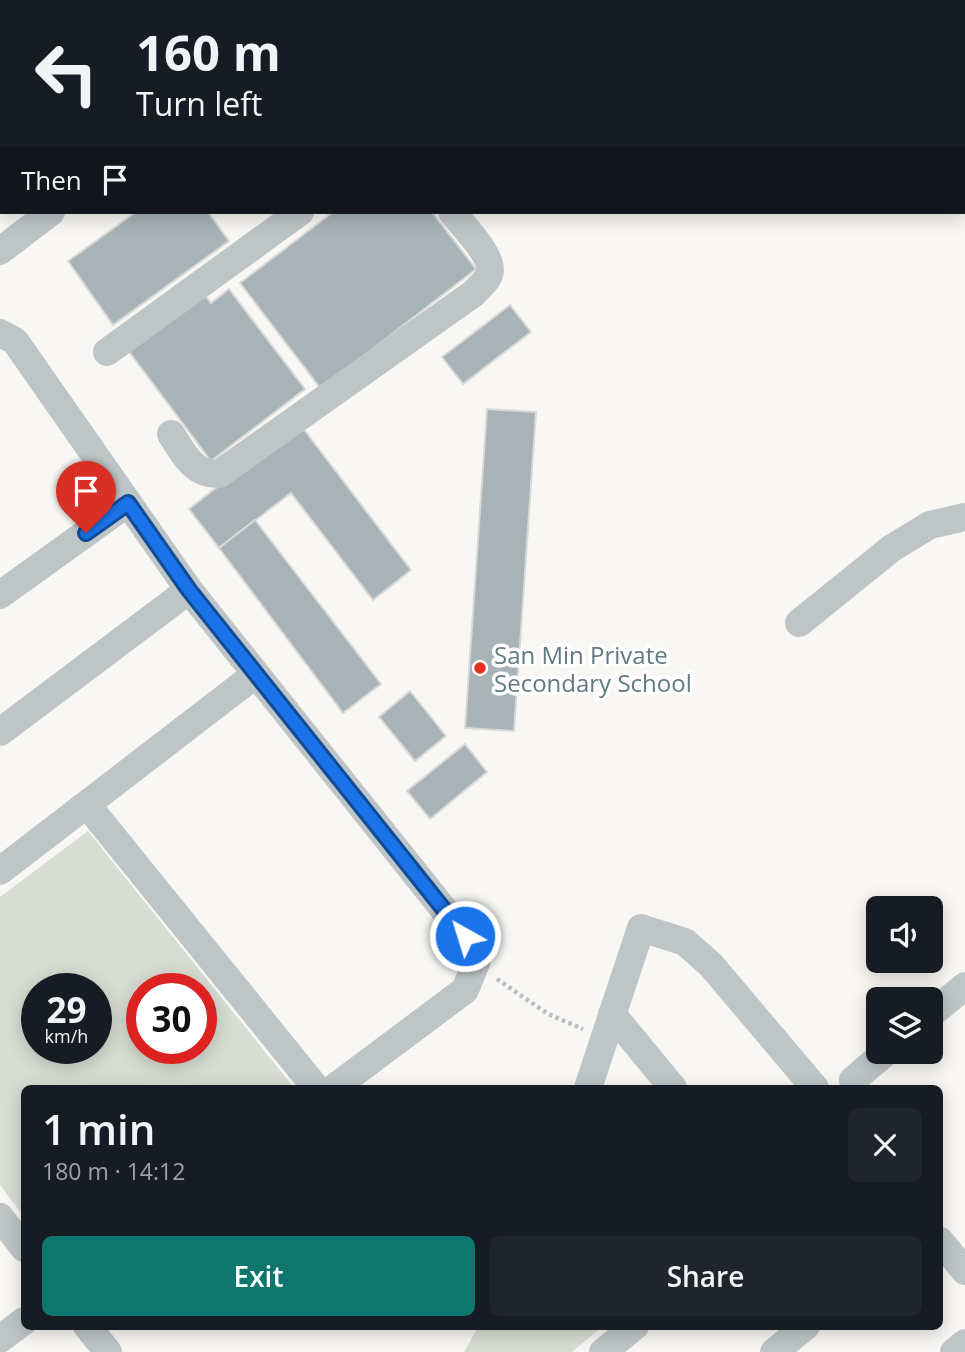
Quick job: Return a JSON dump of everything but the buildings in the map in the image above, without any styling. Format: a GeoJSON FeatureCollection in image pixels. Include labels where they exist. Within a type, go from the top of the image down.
{"type":"FeatureCollection","features":[{"type":"Feature","properties":{"kind":"street"},"geometry":{"type":"LineString","coordinates":[[0,251],[48,214]]}},
{"type":"Feature","properties":{"kind":"street"},"geometry":{"type":"LineString","coordinates":[[107,352],[297,214]]}},
{"type":"Feature","properties":{"kind":"street"},"geometry":{"type":"LineString","coordinates":[[171,434],[193,467],[206,475],[219,474],[474,293],[489,275],[490,264],[482,248],[454,214]]}},
{"type":"Feature","properties":{"kind":"street"},"geometry":{"type":"LineString","coordinates":[[0,333],[15,341],[189,590],[465,936],[476,963],[465,990],[338,1085]]}},
{"type":"Feature","properties":{"kind":"street"},"geometry":{"type":"LineString","coordinates":[[0,595],[128,503]]}},
{"type":"Feature","properties":{"kind":"street"},"geometry":{"type":"LineString","coordinates":[[799,623],[892,548],[930,525],[965,517]]}},
{"type":"Feature","properties":{"kind":"street"},"geometry":{"type":"LineString","coordinates":[[0,732],[189,590]]}},
{"type":"Feature","properties":{"kind":"street"},"geometry":{"type":"LineString","coordinates":[[0,871],[88,806],[256,674]]}},
{"type":"Feature","properties":{"kind":"street"},"geometry":{"type":"LineString","coordinates":[[88,806],[314,1085]]}},
{"type":"Feature","properties":{"kind":"street"},"geometry":{"type":"LineString","coordinates":[[589,1085],[640,929],[685,942],[711,965],[812,1085]]}},
{"type":"Feature","properties":{"kind":"street"},"geometry":{"type":"LineString","coordinates":[[943,1004],[965,986]]}},
{"type":"Feature","properties":{"kind":"street"},"geometry":{"type":"LineString","coordinates":[[608,1026],[670,1085]]}},
{"type":"Feature","properties":{"kind":"street"},"geometry":{"type":"LineString","coordinates":[[853,1080],[872,1064]]}},
{"type":"Feature","properties":{"kind":"street"},"geometry":{"type":"LineString","coordinates":[[0,1217],[21,1244]]}},
{"type":"Feature","properties":{"kind":"street"},"geometry":{"type":"LineString","coordinates":[[943,1245],[965,1271]]}},
{"type":"Feature","properties":{"kind":"street"},"geometry":{"type":"LineString","coordinates":[[0,1339],[21,1323]]}},
{"type":"Feature","properties":{"kind":"street"},"geometry":{"type":"LineString","coordinates":[[90,1330],[108,1352]]}},
{"type":"Feature","properties":{"kind":"street"},"geometry":{"type":"LineString","coordinates":[[603,1352],[630,1330]]}},
{"type":"Feature","properties":{"kind":"street"},"geometry":{"type":"LineString","coordinates":[[774,1352],[801,1330]]}},
{"type":"Feature","properties":{"kind":"street"},"geometry":{"type":"LineString","coordinates":[[954,1352],[965,1343]]}},
{"type":"Feature","properties":{"kind":"path"},"geometry":{"type":"LineString","coordinates":[[474,969],[496,979],[548,1014],[608,1026]]}},
{"type":"Feature","properties":{"kind":"shaded area"},"geometry":{"type":"Polygon","coordinates":[[[88,831],[202,973],[126,973],[126,1064],[217,1064],[217,992],[292,1085],[21,1085],[21,1213],[0,1185],[0,897],[88,831]]]}},
{"type":"Feature","properties":{"kind":"shaded area"},"geometry":{"type":"Polygon","coordinates":[[[476,1330],[598,1330],[572,1352],[464,1352],[476,1330]]]}},
{"type":"Feature","properties":{"kind":"place","name":"San Min Private Secondary School"},"geometry":{"type":"Point","coordinates":[480,668]}},
{"type":"Feature","properties":{"kind":"route"},"geometry":{"type":"LineString","coordinates":[[86,533],[128,503],[189,590],[465,936]]}}]}
